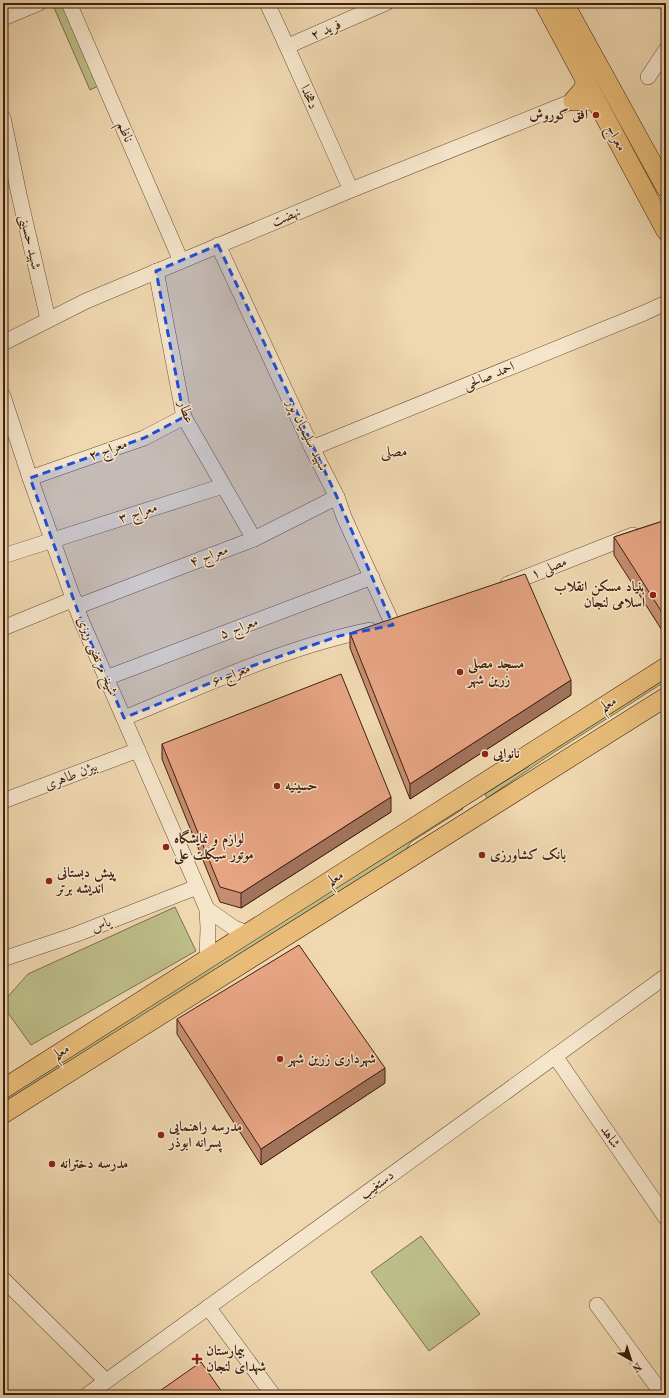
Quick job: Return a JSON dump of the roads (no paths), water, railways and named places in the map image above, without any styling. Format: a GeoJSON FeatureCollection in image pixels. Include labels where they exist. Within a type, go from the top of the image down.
{"type":"FeatureCollection","features":[{"type":"Feature","properties":{"kind":"main road","name":"معراج"},"geometry":{"type":"LineString","coordinates":[[544,3],[666,231]]}},
{"type":"Feature","properties":{"kind":"main road","name":"معراج"},"geometry":{"type":"LineString","coordinates":[[564,3],[666,188]]}},
{"type":"Feature","properties":{"kind":"main road"},"geometry":{"type":"LineString","coordinates":[[573,101],[582,92],[586,83]]}},
{"type":"Feature","properties":{"kind":"main road"},"geometry":{"type":"LineString","coordinates":[[573,101],[586,100],[596,102]]}},
{"type":"Feature","properties":{"kind":"main road","name":"معلم"},"geometry":{"type":"LineString","coordinates":[[3,1089],[666,667]]}},
{"type":"Feature","properties":{"kind":"main road","name":"معلم"},"geometry":{"type":"LineString","coordinates":[[3,1114],[666,696]]}},
{"type":"Feature","properties":{"kind":"main road"},"geometry":{"type":"LineString","coordinates":[[461,797],[474,817]]}},
{"type":"Feature","properties":{"kind":"street"},"geometry":{"type":"LineString","coordinates":[[3,18],[39,3]]}},
{"type":"Feature","properties":{"kind":"street","name":"ناظم"},"geometry":{"type":"LineString","coordinates":[[69,3],[181,261]]}},
{"type":"Feature","properties":{"kind":"street","name":"دهخدا"},"geometry":{"type":"LineString","coordinates":[[267,3],[288,46],[310,100],[351,190]]}},
{"type":"Feature","properties":{"kind":"street","name":"فرید ۲"},"geometry":{"type":"LineString","coordinates":[[288,46],[386,3]]}},
{"type":"Feature","properties":{"kind":"street"},"geometry":{"type":"LineString","coordinates":[[648,77],[666,50]]}},
{"type":"Feature","properties":{"kind":"street","name":"نهضت"},"geometry":{"type":"LineString","coordinates":[[3,343],[86,300],[351,190],[573,101]]}},
{"type":"Feature","properties":{"kind":"street","name":"شهید حسینی"},"geometry":{"type":"LineString","coordinates":[[3,118],[48,319]]}},
{"type":"Feature","properties":{"kind":"street","name":"شهید سلیمیان پور"},"geometry":{"type":"LineString","coordinates":[[218,245],[312,448],[337,498],[344,517],[393,625]]}},
{"type":"Feature","properties":{"kind":"street","name":"عطار"},"geometry":{"type":"LineString","coordinates":[[156,271],[184,417],[254,540]]}},
{"type":"Feature","properties":{"kind":"street","name":"احمد صالحی"},"geometry":{"type":"LineString","coordinates":[[312,448],[644,313],[666,302]]}},
{"type":"Feature","properties":{"kind":"street","name":"شیخ مرتضی ریزی"},"geometry":{"type":"LineString","coordinates":[[3,396],[30,478],[75,603],[207,910],[207,959]]}},
{"type":"Feature","properties":{"kind":"street","name":"معراج ۲"},"geometry":{"type":"LineString","coordinates":[[30,478],[144,438],[184,417]]}},
{"type":"Feature","properties":{"kind":"street","name":"معراج ۳"},"geometry":{"type":"LineString","coordinates":[[3,556],[223,486]]}},
{"type":"Feature","properties":{"kind":"street","name":"معراج ۴"},"geometry":{"type":"LineString","coordinates":[[3,628],[254,540],[337,498]]}},
{"type":"Feature","properties":{"kind":"street","name":"مصلی ۱"},"geometry":{"type":"LineString","coordinates":[[496,588],[643,530]]}},
{"type":"Feature","properties":{"kind":"street","name":"معراج ۵"},"geometry":{"type":"LineString","coordinates":[[106,678],[372,577]]}},
{"type":"Feature","properties":{"kind":"street"},"geometry":{"type":"LineString","coordinates":[[393,625],[408,620]]}},
{"type":"Feature","properties":{"kind":"street","name":"معراج ۶"},"geometry":{"type":"LineString","coordinates":[[124,718],[252,666],[339,636],[393,625]]}},
{"type":"Feature","properties":{"kind":"street","name":"بیژن طاهری"},"geometry":{"type":"LineString","coordinates":[[3,801],[138,750]]}},
{"type":"Feature","properties":{"kind":"street","name":"یاس"},"geometry":{"type":"LineString","coordinates":[[3,959],[78,934],[197,887]]}},
{"type":"Feature","properties":{"kind":"street"},"geometry":{"type":"LineString","coordinates":[[207,910],[234,928],[248,933]]}},
{"type":"Feature","properties":{"kind":"street","name":"دستغیب"},"geometry":{"type":"LineString","coordinates":[[87,1395],[666,976]]}},
{"type":"Feature","properties":{"kind":"street","name":"شاهد"},"geometry":{"type":"LineString","coordinates":[[555,1056],[666,1218]]}},
{"type":"Feature","properties":{"kind":"street"},"geometry":{"type":"LineString","coordinates":[[3,1279],[106,1382]]}},
{"type":"Feature","properties":{"kind":"street"},"geometry":{"type":"LineString","coordinates":[[597,1305],[663,1395]]}},
{"type":"Feature","properties":{"kind":"street"},"geometry":{"type":"LineString","coordinates":[[208,1307],[273,1395]]}},
{"type":"Feature","properties":{"kind":"place","name":"افق کوروش"},"geometry":{"type":"Point","coordinates":[596,115]}},
{"type":"Feature","properties":{"kind":"place","name":"بنیاد مسکن انقلاب اسلامی لنجان"},"geometry":{"type":"Point","coordinates":[653,595]}},
{"type":"Feature","properties":{"kind":"place","name":"مسجد مصلی زرین شهر"},"geometry":{"type":"Point","coordinates":[460,672]}},
{"type":"Feature","properties":{"kind":"place","name":"نانوایی"},"geometry":{"type":"Point","coordinates":[485,754]}},
{"type":"Feature","properties":{"kind":"place","name":"حسینیه"},"geometry":{"type":"Point","coordinates":[277,786]}},
{"type":"Feature","properties":{"kind":"place","name":"لوازم و نمایشگاه موتور سیکلت علی"},"geometry":{"type":"Point","coordinates":[166,847]}},
{"type":"Feature","properties":{"kind":"place","name":"بانک کشاورزی"},"geometry":{"type":"Point","coordinates":[482,855]}},
{"type":"Feature","properties":{"kind":"place","name":"پیش دبستانی اندیشه برتر"},"geometry":{"type":"Point","coordinates":[49,881]}},
{"type":"Feature","properties":{"kind":"place","name":"شهرداری زرین شهر"},"geometry":{"type":"Point","coordinates":[280,1059]}},
{"type":"Feature","properties":{"kind":"place","name":"مدرسه راهنمایی پسرانه ابوذر"},"geometry":{"type":"Point","coordinates":[161,1135]}},
{"type":"Feature","properties":{"kind":"place","name":"مدرسه دخترانه"},"geometry":{"type":"Point","coordinates":[52,1164]}},
{"type":"Feature","properties":{"kind":"place","name":"بیمارستان شهدای لنجان"},"geometry":{"type":"Point","coordinates":[197,1359]}},
{"type":"Feature","properties":{"kind":"district","name":"مصلی"},"geometry":{"type":"Point","coordinates":[394,452]}}]}
